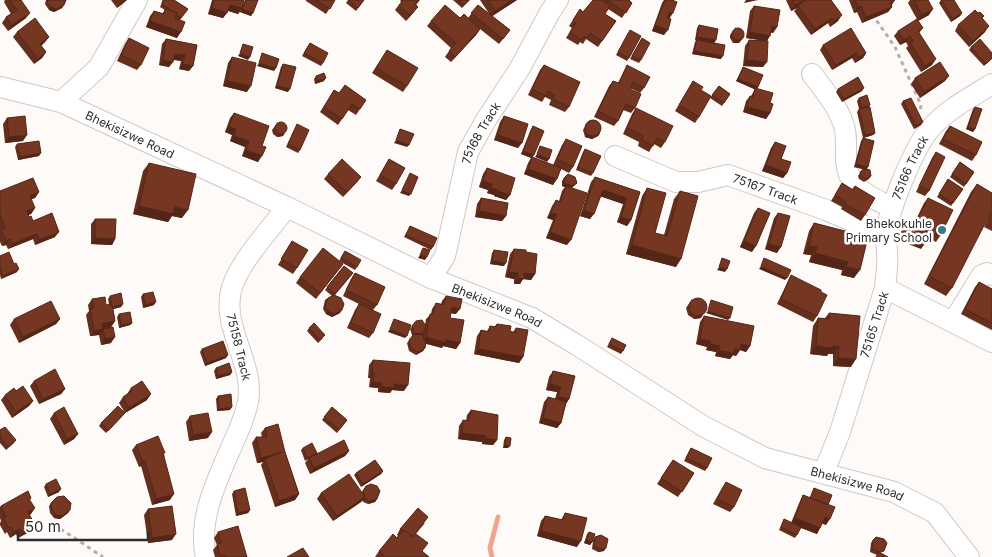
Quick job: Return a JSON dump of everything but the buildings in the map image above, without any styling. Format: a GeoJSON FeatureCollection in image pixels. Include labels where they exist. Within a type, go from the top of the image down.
{"type":"FeatureCollection","features":[{"type":"Feature","properties":{"kind":"street"},"geometry":{"type":"LineString","coordinates":[[61,102],[99,67],[138,0]]}},
{"type":"Feature","properties":{"kind":"street","name":"75168 Track"},"geometry":{"type":"LineString","coordinates":[[431,278],[445,256],[468,152],[486,120],[520,68],[551,4]]}},
{"type":"Feature","properties":{"kind":"street"},"geometry":{"type":"LineString","coordinates":[[812,74],[832,102],[843,122],[846,134],[846,166],[850,179],[853,184],[867,195],[892,208]]}},
{"type":"Feature","properties":{"kind":"street","name":"75166 Track"},"geometry":{"type":"LineString","coordinates":[[885,288],[887,271],[886,235],[892,208],[916,151],[929,129],[940,119],[992,84]]}},
{"type":"Feature","properties":{"kind":"street","name":"Bhekisizwe Road"},"geometry":{"type":"LineString","coordinates":[[0,87],[61,102],[287,207],[431,278],[532,318],[702,426],[765,458],[894,492],[935,513],[969,557]]}},
{"type":"Feature","properties":{"kind":"street","name":"75167 Track"},"geometry":{"type":"LineString","coordinates":[[615,156],[676,182],[698,182],[728,175],[826,210],[886,235]]}},
{"type":"Feature","properties":{"kind":"street","name":"75158 Track"},"geometry":{"type":"LineString","coordinates":[[206,557],[203,544],[211,500],[245,415],[248,400],[249,382],[231,317],[229,303],[231,290],[237,273],[287,207]]}},
{"type":"Feature","properties":{"kind":"street"},"geometry":{"type":"LineString","coordinates":[[954,322],[982,275],[987,273],[992,275]]}},
{"type":"Feature","properties":{"kind":"street","name":"75165 Track"},"geometry":{"type":"LineString","coordinates":[[824,472],[840,432],[885,288],[992,342]]}},
{"type":"Feature","properties":{"kind":"path"},"geometry":{"type":"LineString","coordinates":[[870,10],[895,47],[921,105],[920,114]]}},
{"type":"Feature","properties":{"kind":"path"},"geometry":{"type":"LineString","coordinates":[[53,526],[64,531],[102,557]]}},
{"type":"Feature","properties":{"kind":"waterway"},"geometry":{"type":"LineString","coordinates":[[492,557],[490,548],[498,517]]}},
{"type":"Feature","properties":{"kind":"place","name":"Bhekokuhle Primary School"},"geometry":{"type":"Point","coordinates":[942,230]}}]}
